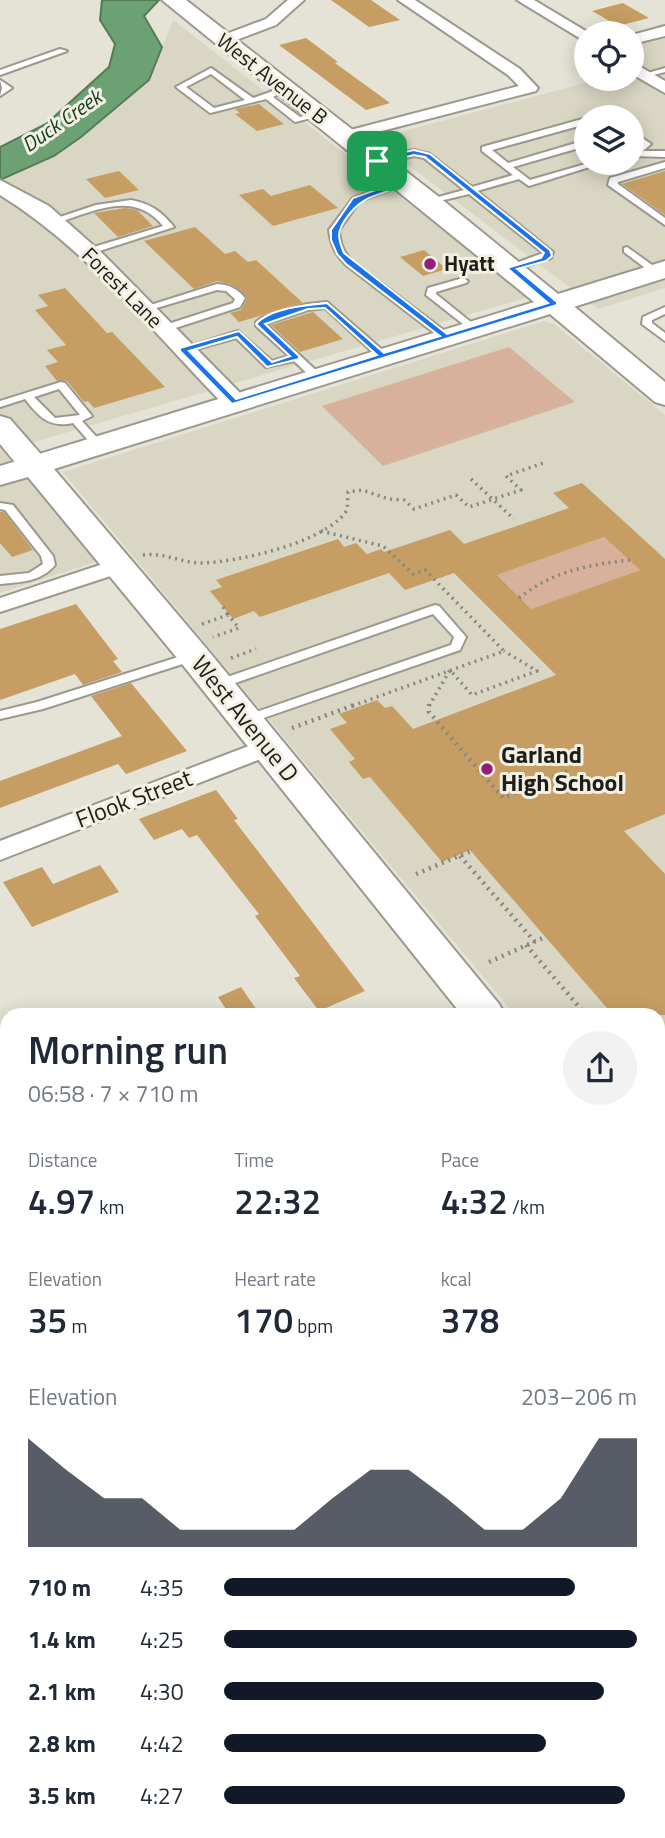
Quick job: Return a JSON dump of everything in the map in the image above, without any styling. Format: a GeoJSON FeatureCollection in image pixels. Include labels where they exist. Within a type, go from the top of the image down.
{"type":"FeatureCollection","features":[{"type":"Feature","properties":{"kind":"main road","name":"West Avenue B"},"geometry":{"type":"LineString","coordinates":[[173,0],[223,40],[277,93],[319,115],[345,135],[665,396]]}},
{"type":"Feature","properties":{"kind":"main road"},"geometry":{"type":"LineString","coordinates":[[0,476],[660,271]]}},
{"type":"Feature","properties":{"kind":"main road","name":"West Avenue D"},"geometry":{"type":"LineString","coordinates":[[1,422],[34,465],[203,639],[224,671],[246,720],[479,1008]]}},
{"type":"Feature","properties":{"kind":"street"},"geometry":{"type":"LineString","coordinates":[[223,40],[271,22],[297,0]]}},
{"type":"Feature","properties":{"kind":"street"},"geometry":{"type":"LineString","coordinates":[[345,135],[530,88],[513,72],[405,0]]}},
{"type":"Feature","properties":{"kind":"street"},"geometry":{"type":"LineString","coordinates":[[524,0],[574,31]]}},
{"type":"Feature","properties":{"kind":"street"},"geometry":{"type":"LineString","coordinates":[[644,37],[665,31]]}},
{"type":"Feature","properties":{"kind":"street"},"geometry":{"type":"LineString","coordinates":[[644,75],[665,88]]}},
{"type":"Feature","properties":{"kind":"street","name":"Forest Lane"},"geometry":{"type":"LineString","coordinates":[[3,188],[53,221],[87,252],[235,402]]}},
{"type":"Feature","properties":{"kind":"street"},"geometry":{"type":"LineString","coordinates":[[0,604],[130,561]]}},
{"type":"Feature","properties":{"kind":"street","name":"Flook Street"},"geometry":{"type":"LineString","coordinates":[[0,851],[267,747]]}},
{"type":"Feature","properties":{"kind":"lane"},"geometry":{"type":"LineString","coordinates":[[0,73],[63,51]]}},
{"type":"Feature","properties":{"kind":"lane"},"geometry":{"type":"LineString","coordinates":[[253,100],[211,70],[180,87],[213,111],[253,100],[277,93]]}},
{"type":"Feature","properties":{"kind":"lane"},"geometry":{"type":"LineString","coordinates":[[644,71],[665,70]]}},
{"type":"Feature","properties":{"kind":"lane"},"geometry":{"type":"LineString","coordinates":[[0,83],[8,88],[0,93]]}},
{"type":"Feature","properties":{"kind":"lane"},"geometry":{"type":"LineString","coordinates":[[574,124],[485,149],[530,183],[574,170]]}},
{"type":"Feature","properties":{"kind":"lane"},"geometry":{"type":"LineString","coordinates":[[506,166],[574,146]]}},
{"type":"Feature","properties":{"kind":"lane"},"geometry":{"type":"LineString","coordinates":[[377,161],[421,153],[548,252],[544,259],[511,268]]}},
{"type":"Feature","properties":{"kind":"lane"},"geometry":{"type":"LineString","coordinates":[[644,153],[665,154]]}},
{"type":"Feature","properties":{"kind":"lane"},"geometry":{"type":"LineString","coordinates":[[665,165],[612,180],[613,186],[665,222]]}},
{"type":"Feature","properties":{"kind":"lane"},"geometry":{"type":"LineString","coordinates":[[430,202],[521,176]]}},
{"type":"Feature","properties":{"kind":"lane"},"geometry":{"type":"LineString","coordinates":[[404,182],[356,200],[334,230],[335,240],[341,254],[349,262],[459,333]]}},
{"type":"Feature","properties":{"kind":"lane"},"geometry":{"type":"LineString","coordinates":[[53,221],[124,201],[146,205],[169,227],[87,252]]}},
{"type":"Feature","properties":{"kind":"lane"},"geometry":{"type":"LineString","coordinates":[[626,250],[660,271]]}},
{"type":"Feature","properties":{"kind":"lane"},"geometry":{"type":"LineString","coordinates":[[459,333],[430,295],[431,290],[463,281]]}},
{"type":"Feature","properties":{"kind":"lane"},"geometry":{"type":"LineString","coordinates":[[143,309],[217,287],[229,288],[240,298],[237,305],[163,329]]}},
{"type":"Feature","properties":{"kind":"lane"},"geometry":{"type":"LineString","coordinates":[[317,377],[260,324],[307,307],[327,305],[383,356]]}},
{"type":"Feature","properties":{"kind":"lane"},"geometry":{"type":"LineString","coordinates":[[665,310],[647,318],[648,324],[665,338]]}},
{"type":"Feature","properties":{"kind":"lane"},"geometry":{"type":"LineString","coordinates":[[183,350],[239,334],[270,365],[296,357]]}},
{"type":"Feature","properties":{"kind":"lane"},"geometry":{"type":"LineString","coordinates":[[1,422],[28,396],[61,385],[87,416],[59,424],[47,420],[28,396]]}},
{"type":"Feature","properties":{"kind":"lane"},"geometry":{"type":"LineString","coordinates":[[75,419],[98,445]]}},
{"type":"Feature","properties":{"kind":"lane"},"geometry":{"type":"LineString","coordinates":[[0,506],[9,507],[47,556],[48,565],[43,572],[35,575],[0,580]]}},
{"type":"Feature","properties":{"kind":"lane"},"geometry":{"type":"LineString","coordinates":[[224,671],[435,609],[460,637],[456,647],[246,720]]}},
{"type":"Feature","properties":{"kind":"lane"},"geometry":{"type":"LineString","coordinates":[[0,715],[39,706],[203,639]]}},
{"type":"Feature","properties":{"kind":"path"},"geometry":{"type":"LineString","coordinates":[[130,561],[161,552],[183,561],[211,563],[298,542],[342,516],[349,505],[348,492],[358,489],[387,500],[404,500],[414,509],[456,495],[469,507],[521,490],[506,476],[546,462]]}},
{"type":"Feature","properties":{"kind":"path"},"geometry":{"type":"LineString","coordinates":[[471,479],[514,519]]}},
{"type":"Feature","properties":{"kind":"path"},"geometry":{"type":"LineString","coordinates":[[519,598],[538,581],[571,569],[630,560]]}},
{"type":"Feature","properties":{"kind":"path"},"geometry":{"type":"LineString","coordinates":[[203,639],[239,628],[223,607]]}},
{"type":"Feature","properties":{"kind":"path"},"geometry":{"type":"LineString","coordinates":[[203,639],[228,615]]}},
{"type":"Feature","properties":{"kind":"path"},"geometry":{"type":"LineString","coordinates":[[224,671],[256,649]]}},
{"type":"Feature","properties":{"kind":"path"},"geometry":{"type":"LineString","coordinates":[[504,651],[530,664],[537,671],[472,695],[450,670],[444,684],[429,702],[429,712],[503,798],[571,770]]}},
{"type":"Feature","properties":{"kind":"path"},"geometry":{"type":"LineString","coordinates":[[416,874],[471,851]]}},
{"type":"Feature","properties":{"kind":"path"},"geometry":{"type":"LineString","coordinates":[[460,856],[535,942]]}},
{"type":"Feature","properties":{"kind":"path"},"geometry":{"type":"LineString","coordinates":[[489,962],[545,937]]}},
{"type":"Feature","properties":{"kind":"path"},"geometry":{"type":"LineString","coordinates":[[526,946],[580,1008]]}},
{"type":"Feature","properties":{"kind":"shaded area"},"geometry":{"type":"Polygon","coordinates":[[[173,20],[529,297],[7,450],[98,561],[0,593],[0,180],[54,156],[149,80],[173,20]]]}},
{"type":"Feature","properties":{"kind":"shaded area"},"geometry":{"type":"Polygon","coordinates":[[[665,27],[665,288],[598,309],[374,139],[574,86],[574,91],[644,91],[644,33],[665,27]]]}},
{"type":"Feature","properties":{"kind":"shaded area","name":"Garland High School"},"geometry":{"type":"Polygon","coordinates":[[[544,321],[554,324],[665,415],[665,1008],[509,1008],[63,472],[544,321]]]}},
{"type":"Feature","properties":{"kind":"shaded area"},"geometry":{"type":"Polygon","coordinates":[[[509,347],[575,402],[383,466],[322,406],[509,347]]]}},
{"type":"Feature","properties":{"kind":"shaded area"},"geometry":{"type":"Polygon","coordinates":[[[604,537],[640,570],[531,609],[497,575],[604,537]]]}},
{"type":"Feature","properties":{"kind":"water","name":"Duck Creek"},"geometry":{"type":"Polygon","coordinates":[[[102,0],[159,0],[144,16],[162,47],[149,80],[54,156],[0,180],[0,147],[46,124],[109,67],[115,44],[100,20],[102,0]]]}},
{"type":"Feature","properties":{"kind":"building"},"geometry":{"type":"Polygon","coordinates":[[[331,0],[371,0],[400,20],[369,27],[331,0]]]}},
{"type":"Feature","properties":{"kind":"building"},"geometry":{"type":"Polygon","coordinates":[[[623,3],[649,18],[637,21],[609,21],[592,11],[623,3]]]}},
{"type":"Feature","properties":{"kind":"building"},"geometry":{"type":"Polygon","coordinates":[[[306,38],[390,103],[366,110],[279,45],[306,38]]]}},
{"type":"Feature","properties":{"kind":"building"},"geometry":{"type":"Polygon","coordinates":[[[259,104],[284,124],[257,131],[235,114],[240,113],[235,109],[259,104]]]}},
{"type":"Feature","properties":{"kind":"building"},"geometry":{"type":"Polygon","coordinates":[[[119,171],[139,190],[105,198],[86,179],[119,171]]]}},
{"type":"Feature","properties":{"kind":"building"},"geometry":{"type":"Polygon","coordinates":[[[665,171],[665,215],[622,184],[665,171]]]}},
{"type":"Feature","properties":{"kind":"building"},"geometry":{"type":"Polygon","coordinates":[[[310,185],[338,208],[273,226],[239,195],[263,189],[271,196],[310,185]]]}},
{"type":"Feature","properties":{"kind":"building"},"geometry":{"type":"Polygon","coordinates":[[[125,208],[137,210],[153,226],[118,237],[94,213],[125,208]]]}},
{"type":"Feature","properties":{"kind":"building"},"geometry":{"type":"Polygon","coordinates":[[[195,227],[225,254],[235,251],[248,262],[256,260],[303,303],[239,322],[230,313],[241,310],[247,299],[240,290],[217,281],[194,289],[144,241],[195,227]]]}},
{"type":"Feature","properties":{"kind":"building","name":"Hyatt"},"geometry":{"type":"Polygon","coordinates":[[[424,250],[447,269],[423,276],[400,257],[424,250]]]}},
{"type":"Feature","properties":{"kind":"building"},"geometry":{"type":"Polygon","coordinates":[[[65,288],[107,333],[112,332],[165,387],[94,408],[88,401],[84,402],[67,381],[57,381],[45,366],[58,362],[47,350],[66,345],[35,310],[48,306],[38,295],[65,288]]]}},
{"type":"Feature","properties":{"kind":"building"},"geometry":{"type":"Polygon","coordinates":[[[313,312],[343,339],[300,352],[271,325],[313,312]]]}},
{"type":"Feature","properties":{"kind":"building","name":"Garland High School"},"geometry":{"type":"Polygon","coordinates":[[[582,483],[665,559],[665,814],[624,831],[665,874],[665,1008],[607,1008],[470,850],[442,862],[370,777],[363,779],[349,762],[355,759],[330,729],[347,723],[339,714],[377,700],[385,708],[392,706],[413,729],[556,675],[454,573],[405,590],[389,573],[260,617],[254,611],[233,619],[210,591],[222,587],[216,580],[338,539],[344,547],[356,543],[367,554],[381,549],[384,552],[450,530],[464,544],[569,508],[553,493],[582,483]],[[604,537],[497,575],[531,609],[640,570],[604,537]]]}},
{"type":"Feature","properties":{"kind":"building"},"geometry":{"type":"Polygon","coordinates":[[[0,512],[4,512],[33,550],[12,557],[0,543],[0,512]]]}},
{"type":"Feature","properties":{"kind":"building"},"geometry":{"type":"Polygon","coordinates":[[[76,604],[118,659],[113,661],[122,672],[83,685],[75,674],[0,700],[0,629],[76,604]]]}},
{"type":"Feature","properties":{"kind":"building"},"geometry":{"type":"Polygon","coordinates":[[[131,683],[187,751],[126,774],[118,764],[0,808],[0,781],[122,736],[91,696],[131,683]]]}},
{"type":"Feature","properties":{"kind":"building"},"geometry":{"type":"Polygon","coordinates":[[[216,790],[238,819],[234,820],[365,991],[326,1008],[317,1008],[294,978],[300,976],[255,916],[259,914],[197,835],[189,838],[182,829],[154,840],[139,819],[216,790]]]}},
{"type":"Feature","properties":{"kind":"building"},"geometry":{"type":"Polygon","coordinates":[[[100,865],[119,892],[32,927],[3,882],[42,867],[53,884],[100,865]]]}},
{"type":"Feature","properties":{"kind":"building"},"geometry":{"type":"Polygon","coordinates":[[[241,987],[255,1008],[225,1008],[218,997],[241,987]]]}},
{"type":"Feature","properties":{"kind":"place","name":"Hyatt"},"geometry":{"type":"Point","coordinates":[430,264]}},
{"type":"Feature","properties":{"kind":"place","name":"Garland High School"},"geometry":{"type":"Point","coordinates":[487,769]}},
{"type":"Feature","properties":{"kind":"route"},"geometry":{"type":"LineString","coordinates":[[377,161],[404,182],[356,200],[334,230],[335,240],[341,254],[361,273],[385,288],[446,337],[235,402],[183,350],[239,334],[270,365],[296,357],[260,324],[307,307],[327,305],[383,356],[446,337],[554,304],[511,268],[544,259],[548,252],[427,156],[414,153],[377,161]]}}]}
